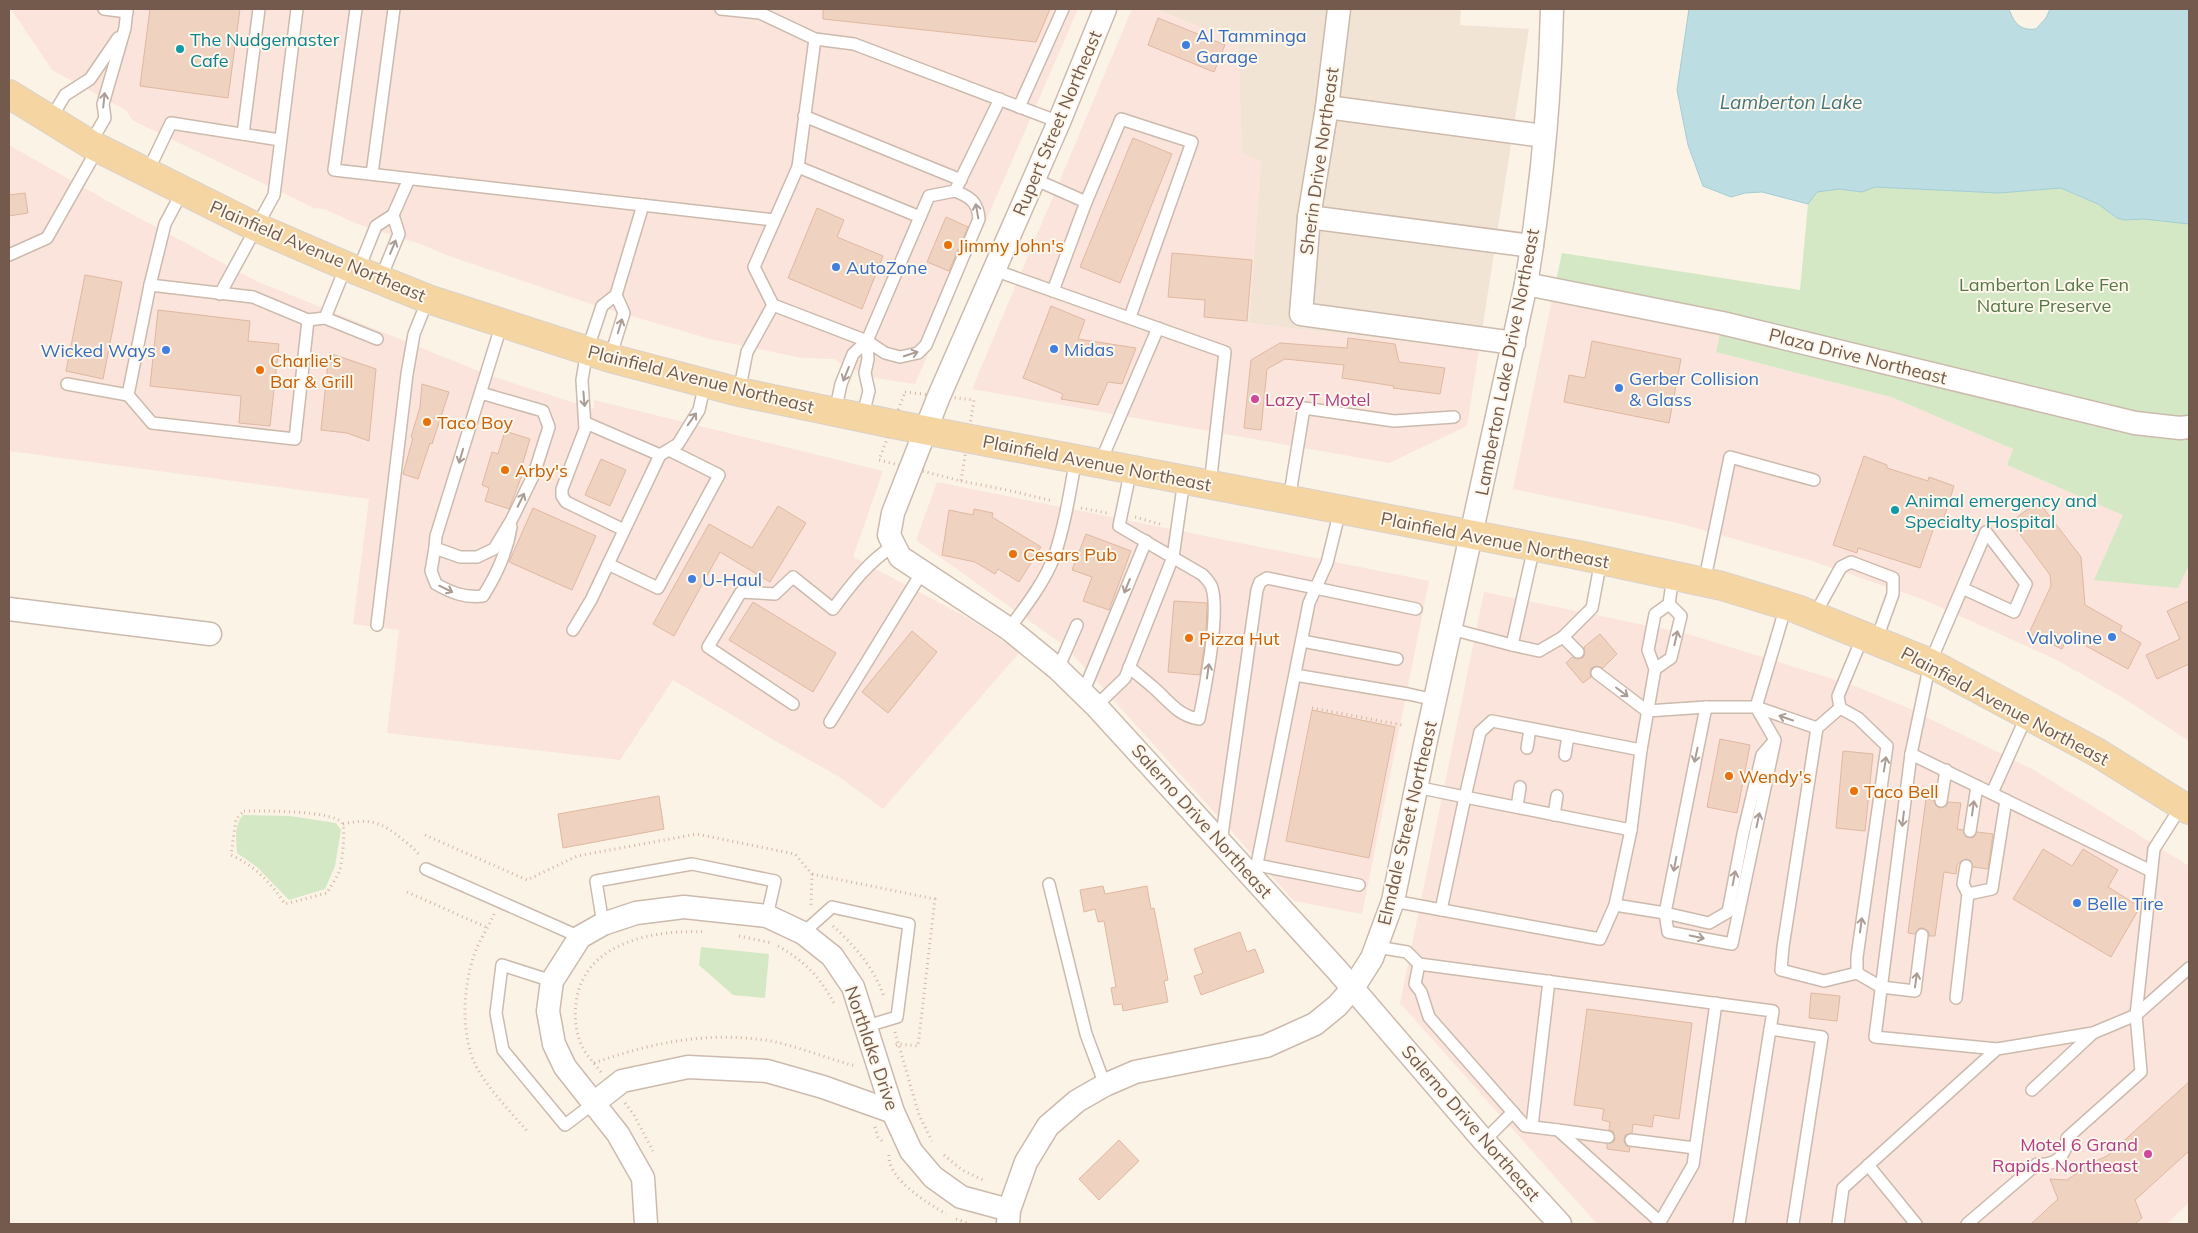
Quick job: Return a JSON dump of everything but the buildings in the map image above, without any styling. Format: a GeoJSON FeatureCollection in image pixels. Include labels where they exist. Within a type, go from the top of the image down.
{"type":"FeatureCollection","features":[{"type":"Feature","properties":{"kind":"main road","name":"Plainfield Avenue Northeast"},"geometry":{"type":"LineString","coordinates":[[9,94],[94,146],[182,192],[256,227],[428,299],[599,354],[739,392],[862,418],[1601,560],[1704,582],[1786,606],[1930,662],[2098,754],[2186,808]]}},
{"type":"Feature","properties":{"kind":"street","name":"Rupert Street Northeast"},"geometry":{"type":"LineString","coordinates":[[926,430],[1106,9]]}},
{"type":"Feature","properties":{"kind":"street","name":"Sherin Drive Northeast"},"geometry":{"type":"LineString","coordinates":[[1339,9],[1327,107],[1309,216],[1301,314],[1514,343]]}},
{"type":"Feature","properties":{"kind":"street","name":"Lamberton Lake Drive Northeast"},"geometry":{"type":"LineString","coordinates":[[1472,535],[1514,343],[1532,246],[1551,56],[1552,9]]}},
{"type":"Feature","properties":{"kind":"street"},"geometry":{"type":"LineString","coordinates":[[1327,107],[1544,136]]}},
{"type":"Feature","properties":{"kind":"street"},"geometry":{"type":"LineString","coordinates":[[1309,216],[1532,246]]}},
{"type":"Feature","properties":{"kind":"street","name":"Plaza Drive Northeast"},"geometry":{"type":"LineString","coordinates":[[1526,284],[1722,323],[2135,423],[2180,428],[2189,427]]}},
{"type":"Feature","properties":{"kind":"street"},"geometry":{"type":"LineString","coordinates":[[893,546],[889,535],[893,514],[926,430]]}},
{"type":"Feature","properties":{"kind":"street","name":"Elmdale Street Northeast"},"geometry":{"type":"LineString","coordinates":[[1009,1217],[1026,1162],[1048,1126],[1077,1101],[1105,1085],[1135,1072],[1266,1046],[1315,1024],[1337,1006],[1353,988],[1377,948],[1393,901],[1416,787],[1472,535]]}},
{"type":"Feature","properties":{"kind":"street","name":"Salerno Drive Northeast"},"geometry":{"type":"LineString","coordinates":[[893,546],[900,557],[1009,629],[1058,669],[1090,699],[1221,843],[1255,872],[1484,1141],[1560,1224]]}},
{"type":"Feature","properties":{"kind":"street"},"geometry":{"type":"LineString","coordinates":[[9,609],[210,634]]}},
{"type":"Feature","properties":{"kind":"street","name":"Northlake Drive"},"geometry":{"type":"LineString","coordinates":[[646,1224],[643,1178],[618,1134],[565,1067],[554,1044],[548,1011],[552,981],[580,937],[603,924],[636,913],[684,907],[767,916],[802,933],[832,956],[854,987],[893,1112],[911,1151],[933,1177],[961,1197],[1009,1217]]}},
{"type":"Feature","properties":{"kind":"street"},"geometry":{"type":"LineString","coordinates":[[594,1103],[622,1081],[688,1067],[767,1071],[823,1087],[893,1112]]}},
{"type":"Feature","properties":{"kind":"lane"},"geometry":{"type":"LineString","coordinates":[[9,255],[47,238],[94,146],[106,118],[103,104],[104,98],[125,28],[127,10],[104,9]]}},
{"type":"Feature","properties":{"kind":"lane"},"geometry":{"type":"LineString","coordinates":[[243,134],[259,9]]}},
{"type":"Feature","properties":{"kind":"lane"},"geometry":{"type":"LineString","coordinates":[[220,294],[274,194],[297,9]]}},
{"type":"Feature","properties":{"kind":"lane"},"geometry":{"type":"LineString","coordinates":[[356,9],[334,170],[774,220]]}},
{"type":"Feature","properties":{"kind":"lane"},"geometry":{"type":"LineString","coordinates":[[372,174],[394,9]]}},
{"type":"Feature","properties":{"kind":"lane"},"geometry":{"type":"LineString","coordinates":[[721,9],[760,13],[814,39],[854,44],[1059,122]]}},
{"type":"Feature","properties":{"kind":"lane"},"geometry":{"type":"LineString","coordinates":[[1019,107],[1063,9]]}},
{"type":"Feature","properties":{"kind":"lane"},"geometry":{"type":"LineString","coordinates":[[50,120],[65,95],[90,78],[125,28]]}},
{"type":"Feature","properties":{"kind":"lane"},"geometry":{"type":"LineString","coordinates":[[804,116],[958,185],[975,202],[979,219],[926,345],[918,353],[900,357],[885,353],[867,341],[773,305],[754,267],[798,166],[804,116],[814,39]]}},
{"type":"Feature","properties":{"kind":"lane"},"geometry":{"type":"LineString","coordinates":[[835,412],[842,384],[854,354],[867,341],[929,196],[958,185],[1000,99]]}},
{"type":"Feature","properties":{"kind":"lane"},"geometry":{"type":"LineString","coordinates":[[1053,291],[1086,202],[1121,119],[1192,142],[1130,317]]}},
{"type":"Feature","properties":{"kind":"lane"},"geometry":{"type":"LineString","coordinates":[[146,173],[171,123],[280,140]]}},
{"type":"Feature","properties":{"kind":"lane"},"geometry":{"type":"LineString","coordinates":[[798,166],[920,217]]}},
{"type":"Feature","properties":{"kind":"lane"},"geometry":{"type":"LineString","coordinates":[[361,272],[376,226],[393,214],[409,179]]}},
{"type":"Feature","properties":{"kind":"lane"},"geometry":{"type":"LineString","coordinates":[[1034,179],[1086,202]]}},
{"type":"Feature","properties":{"kind":"lane"},"geometry":{"type":"LineString","coordinates":[[128,395],[150,285],[165,224],[182,192]]}},
{"type":"Feature","properties":{"kind":"lane"},"geometry":{"type":"LineString","coordinates":[[599,354],[602,306],[616,295],[643,205]]}},
{"type":"Feature","properties":{"kind":"lane"},"geometry":{"type":"LineString","coordinates":[[325,318],[361,272],[399,234],[393,214]]}},
{"type":"Feature","properties":{"kind":"lane"},"geometry":{"type":"LineString","coordinates":[[994,270],[1225,352],[1210,485]]}},
{"type":"Feature","properties":{"kind":"lane"},"geometry":{"type":"LineString","coordinates":[[150,285],[253,297],[308,320],[325,318],[377,339]]}},
{"type":"Feature","properties":{"kind":"lane"},"geometry":{"type":"LineString","coordinates":[[616,295],[624,313],[582,380],[585,429],[562,489],[562,496],[570,504],[624,530]]}},
{"type":"Feature","properties":{"kind":"lane"},"geometry":{"type":"LineString","coordinates":[[377,625],[407,374],[414,334],[428,299]]}},
{"type":"Feature","properties":{"kind":"lane"},"geometry":{"type":"LineString","coordinates":[[739,392],[747,352],[773,305]]}},
{"type":"Feature","properties":{"kind":"lane"},"geometry":{"type":"LineString","coordinates":[[67,384],[128,395],[152,423],[295,439],[308,320]]}},
{"type":"Feature","properties":{"kind":"lane"},"geometry":{"type":"LineString","coordinates":[[502,323],[436,536],[431,571],[436,584],[450,592],[470,597],[484,596],[493,581],[507,548],[512,519]]}},
{"type":"Feature","properties":{"kind":"lane"},"geometry":{"type":"LineString","coordinates":[[1009,629],[1029,602],[1053,558],[1066,511],[1088,460],[1158,328]]}},
{"type":"Feature","properties":{"kind":"lane"},"geometry":{"type":"LineString","coordinates":[[862,418],[868,391],[864,373],[868,359],[867,341]]}},
{"type":"Feature","properties":{"kind":"lane"},"geometry":{"type":"LineString","coordinates":[[573,630],[665,452],[678,444],[699,410],[705,383]]}},
{"type":"Feature","properties":{"kind":"lane"},"geometry":{"type":"LineString","coordinates":[[435,548],[460,557],[477,557],[494,549],[512,519],[534,474],[549,427],[543,411],[481,393]]}},
{"type":"Feature","properties":{"kind":"lane"},"geometry":{"type":"LineString","coordinates":[[1289,500],[1304,408],[1394,421],[1454,417]]}},
{"type":"Feature","properties":{"kind":"lane"},"geometry":{"type":"LineString","coordinates":[[586,423],[665,452],[719,475],[658,588],[608,564]]}},
{"type":"Feature","properties":{"kind":"lane"},"geometry":{"type":"LineString","coordinates":[[1704,582],[1730,457],[1814,480]]}},
{"type":"Feature","properties":{"kind":"lane"},"geometry":{"type":"LineString","coordinates":[[1129,667],[1177,711],[1190,718],[1199,719],[1210,650],[1214,606],[1212,586],[1203,575],[1119,526],[1131,469]]}},
{"type":"Feature","properties":{"kind":"lane"},"geometry":{"type":"LineString","coordinates":[[1090,699],[1125,678],[1173,557],[1184,480]]}},
{"type":"Feature","properties":{"kind":"lane"},"geometry":{"type":"LineString","coordinates":[[1340,510],[1327,563],[1309,603],[1255,872],[1359,885]]}},
{"type":"Feature","properties":{"kind":"lane"},"geometry":{"type":"LineString","coordinates":[[1962,588],[2014,612],[2026,584],[1986,532],[1930,662],[1911,754],[1875,1037],[1997,1049],[2093,1032],[2136,1015],[2189,968]]}},
{"type":"Feature","properties":{"kind":"lane"},"geometry":{"type":"LineString","coordinates":[[1090,699],[1146,541]]}},
{"type":"Feature","properties":{"kind":"lane"},"geometry":{"type":"LineString","coordinates":[[793,704],[708,647],[742,592],[776,594],[793,577],[833,609],[852,584],[878,556],[893,546]]}},
{"type":"Feature","properties":{"kind":"lane"},"geometry":{"type":"LineString","coordinates":[[1512,645],[1534,547]]}},
{"type":"Feature","properties":{"kind":"lane"},"geometry":{"type":"LineString","coordinates":[[1451,629],[1540,651],[1564,637],[1592,608],[1601,560]]}},
{"type":"Feature","properties":{"kind":"lane"},"geometry":{"type":"LineString","coordinates":[[1814,616],[1841,566],[1851,562],[1893,578],[1893,594],[1838,696],[1840,708]]}},
{"type":"Feature","properties":{"kind":"lane"},"geometry":{"type":"LineString","coordinates":[[830,722],[922,572]]}},
{"type":"Feature","properties":{"kind":"lane"},"geometry":{"type":"LineString","coordinates":[[1393,901],[1600,939],[1615,906],[1631,830],[1654,668],[1648,650],[1655,614],[1669,604],[1673,576]]}},
{"type":"Feature","properties":{"kind":"lane"},"geometry":{"type":"LineString","coordinates":[[1221,843],[1257,590],[1260,582],[1267,578],[1416,609]]}},
{"type":"Feature","properties":{"kind":"lane"},"geometry":{"type":"LineString","coordinates":[[1654,668],[1672,658],[1681,616],[1669,604]]}},
{"type":"Feature","properties":{"kind":"lane"},"geometry":{"type":"LineString","coordinates":[[1706,708],[1665,913],[1668,932],[1732,944],[1775,740],[1756,708],[1786,606]]}},
{"type":"Feature","properties":{"kind":"lane"},"geometry":{"type":"LineString","coordinates":[[1058,669],[1077,625]]}},
{"type":"Feature","properties":{"kind":"lane"},"geometry":{"type":"LineString","coordinates":[[1564,637],[1578,652]]}},
{"type":"Feature","properties":{"kind":"lane"},"geometry":{"type":"LineString","coordinates":[[1302,641],[1398,659]]}},
{"type":"Feature","properties":{"kind":"lane"},"geometry":{"type":"LineString","coordinates":[[1597,673],[1647,711],[1756,708],[1817,728]]}},
{"type":"Feature","properties":{"kind":"lane"},"geometry":{"type":"LineString","coordinates":[[1295,675],[1435,700]]}},
{"type":"Feature","properties":{"kind":"lane"},"geometry":{"type":"LineString","coordinates":[[1840,708],[1817,728],[1781,970],[1824,981],[1856,973],[1881,987],[1915,991],[1922,935]]}},
{"type":"Feature","properties":{"kind":"lane"},"geometry":{"type":"LineString","coordinates":[[1840,708],[1858,718],[1888,746],[1856,973]]}},
{"type":"Feature","properties":{"kind":"lane"},"geometry":{"type":"LineString","coordinates":[[1992,793],[2027,715]]}},
{"type":"Feature","properties":{"kind":"lane"},"geometry":{"type":"LineString","coordinates":[[1441,910],[1480,732],[1492,721],[1641,750]]}},
{"type":"Feature","properties":{"kind":"lane"},"geometry":{"type":"LineString","coordinates":[[1527,748],[1530,729]]}},
{"type":"Feature","properties":{"kind":"lane"},"geometry":{"type":"LineString","coordinates":[[1565,755],[1568,736]]}},
{"type":"Feature","properties":{"kind":"lane"},"geometry":{"type":"LineString","coordinates":[[1615,906],[1665,913],[1710,923],[1728,912],[1743,834],[1762,755],[1775,740]]}},
{"type":"Feature","properties":{"kind":"lane"},"geometry":{"type":"LineString","coordinates":[[1911,754],[2152,871]]}},
{"type":"Feature","properties":{"kind":"lane"},"geometry":{"type":"LineString","coordinates":[[1941,801],[1946,770]]}},
{"type":"Feature","properties":{"kind":"lane"},"geometry":{"type":"LineString","coordinates":[[1970,831],[1976,786]]}},
{"type":"Feature","properties":{"kind":"lane"},"geometry":{"type":"LineString","coordinates":[[1416,787],[1631,830]]}},
{"type":"Feature","properties":{"kind":"lane"},"geometry":{"type":"LineString","coordinates":[[1517,807],[1520,787]]}},
{"type":"Feature","properties":{"kind":"lane"},"geometry":{"type":"LineString","coordinates":[[1554,815],[1557,796]]}},
{"type":"Feature","properties":{"kind":"lane"},"geometry":{"type":"LineString","coordinates":[[1968,894],[1992,890],[2006,800]]}},
{"type":"Feature","properties":{"kind":"lane"},"geometry":{"type":"LineString","coordinates":[[1967,1224],[2036,1164],[2048,1164],[2060,1158],[2066,1149],[2066,1138],[2141,1072],[2136,1015],[2154,849],[2186,808]]}},
{"type":"Feature","properties":{"kind":"lane"},"geometry":{"type":"LineString","coordinates":[[603,924],[596,881],[692,864],[776,880],[767,916]]}},
{"type":"Feature","properties":{"kind":"lane"},"geometry":{"type":"LineString","coordinates":[[1956,998],[1968,894],[1963,884],[1966,866]]}},
{"type":"Feature","properties":{"kind":"lane"},"geometry":{"type":"LineString","coordinates":[[426,869],[580,937]]}},
{"type":"Feature","properties":{"kind":"lane"},"geometry":{"type":"LineString","coordinates":[[1049,884],[1086,1034],[1105,1085]]}},
{"type":"Feature","properties":{"kind":"lane"},"geometry":{"type":"LineString","coordinates":[[802,933],[832,907],[910,924],[897,1017],[867,1026]]}},
{"type":"Feature","properties":{"kind":"lane"},"geometry":{"type":"LineString","coordinates":[[1377,948],[1407,952],[1419,964],[1773,1012],[1739,1224]]}},
{"type":"Feature","properties":{"kind":"lane"},"geometry":{"type":"LineString","coordinates":[[1419,964],[1414,984],[1421,992],[1429,1017],[1525,1126],[1608,1137]]}},
{"type":"Feature","properties":{"kind":"lane"},"geometry":{"type":"LineString","coordinates":[[552,981],[502,965],[496,1013],[503,1050],[566,1126],[594,1103]]}},
{"type":"Feature","properties":{"kind":"lane"},"geometry":{"type":"LineString","coordinates":[[1532,1126],[1549,981]]}},
{"type":"Feature","properties":{"kind":"lane"},"geometry":{"type":"LineString","coordinates":[[1558,1130],[1660,1222],[1692,1165],[1716,1003]]}},
{"type":"Feature","properties":{"kind":"lane"},"geometry":{"type":"LineString","coordinates":[[1770,1029],[1822,1037],[1793,1224]]}},
{"type":"Feature","properties":{"kind":"lane"},"geometry":{"type":"LineString","coordinates":[[2032,1090],[2093,1032]]}},
{"type":"Feature","properties":{"kind":"lane"},"geometry":{"type":"LineString","coordinates":[[1838,1224],[1843,1188],[1997,1049]]}},
{"type":"Feature","properties":{"kind":"lane"},"geometry":{"type":"LineString","coordinates":[[1484,1141],[1513,1112]]}},
{"type":"Feature","properties":{"kind":"lane"},"geometry":{"type":"LineString","coordinates":[[1631,1140],[1695,1148]]}},
{"type":"Feature","properties":{"kind":"lane"},"geometry":{"type":"LineString","coordinates":[[1868,1165],[1916,1224]]}},
{"type":"Feature","properties":{"kind":"path"},"geometry":{"type":"LineString","coordinates":[[1312,708],[1402,725]]}},
{"type":"Feature","properties":{"kind":"path"},"geometry":{"type":"LineString","coordinates":[[244,811],[289,811],[336,818],[343,824],[340,869],[327,893],[285,904],[271,884],[259,873],[251,866],[231,855],[236,819],[244,811]]}},
{"type":"Feature","properties":{"kind":"path"},"geometry":{"type":"LineString","coordinates":[[343,824],[357,821],[376,822],[384,826],[419,854],[426,869]]}},
{"type":"Feature","properties":{"kind":"path"},"geometry":{"type":"LineString","coordinates":[[426,835],[527,880],[577,856],[698,834],[795,854],[812,874],[935,899],[918,1046],[899,1044],[888,1047],[865,1064],[856,1066],[772,1042],[724,1037],[682,1039],[634,1048],[594,1063]]}},
{"type":"Feature","properties":{"kind":"path"},"geometry":{"type":"LineString","coordinates":[[812,874],[811,907],[847,939],[867,964],[882,990],[920,1115],[935,1148]]}},
{"type":"Feature","properties":{"kind":"path"},"geometry":{"type":"LineString","coordinates":[[407,892],[488,928]]}},
{"type":"Feature","properties":{"kind":"path"},"geometry":{"type":"LineString","coordinates":[[942,1154],[962,1170],[988,1182]]}},
{"type":"Feature","properties":{"kind":"shaded area"},"geometry":{"type":"Polygon","coordinates":[[[11,9],[1078,9],[915,384],[875,378],[844,366],[834,359],[802,358],[710,339],[594,305],[360,225],[324,209],[314,208],[132,120],[127,111],[52,70],[11,9]]]}},
{"type":"Feature","properties":{"kind":"shaded area"},"geometry":{"type":"Polygon","coordinates":[[[1132,9],[1155,9],[1238,42],[1242,153],[1261,161],[1249,323],[1479,350],[1467,426],[1389,463],[972,389],[1132,9]]]}},
{"type":"Feature","properties":{"kind":"shaded area"},"geometry":{"type":"Polygon","coordinates":[[[1155,9],[1461,9],[1460,25],[1529,29],[1479,350],[1249,323],[1261,162],[1242,153],[1238,42],[1155,9]]]}},
{"type":"Feature","properties":{"kind":"shaded area"},"geometry":{"type":"Polygon","coordinates":[[[9,145],[113,204],[256,281],[491,376],[594,409],[594,400],[883,471],[853,557],[968,618],[1020,652],[883,809],[838,776],[673,680],[620,760],[387,733],[399,630],[353,624],[369,499],[9,451],[9,145]]]}},
{"type":"Feature","properties":{"kind":"shaded area"},"geometry":{"type":"Polygon","coordinates":[[[1554,290],[1722,323],[1716,352],[1891,397],[2013,449],[2007,465],[2124,515],[2095,580],[2189,565],[2189,741],[2125,699],[2057,660],[1922,599],[1812,561],[1682,524],[1513,489],[1554,290]]]}},
{"type":"Feature","properties":{"kind":"shaded area"},"geometry":{"type":"Polygon","coordinates":[[[937,482],[1429,581],[1362,914],[1294,901],[1066,647],[916,540],[937,482]]]}},
{"type":"Feature","properties":{"kind":"shaded area"},"geometry":{"type":"Polygon","coordinates":[[[1484,592],[1688,634],[1852,685],[1906,707],[2034,770],[2189,866],[2189,1202],[2167,1224],[1597,1224],[1400,1003],[1484,592]]]}},
{"type":"Feature","properties":{"kind":"green space","name":"Lamberton Lake Fen Nature Preserve"},"geometry":{"type":"Polygon","coordinates":[[[1875,187],[1999,193],[2061,188],[2098,204],[2117,218],[2124,220],[2144,219],[2189,224],[2189,565],[2178,588],[2094,580],[2123,515],[2007,465],[2013,449],[1891,397],[1716,352],[1722,323],[1554,290],[1562,253],[1800,290],[1808,204],[1816,192],[1839,189],[1862,192],[1875,187]]]}},
{"type":"Feature","properties":{"kind":"green space"},"geometry":{"type":"Polygon","coordinates":[[[243,815],[290,816],[336,823],[341,830],[335,866],[325,889],[289,900],[257,867],[237,853],[237,828],[243,815]]]}},
{"type":"Feature","properties":{"kind":"green space"},"geometry":{"type":"Polygon","coordinates":[[[701,947],[769,954],[765,998],[733,995],[699,965],[701,947]]]}},
{"type":"Feature","properties":{"kind":"water","name":"Lamberton Lake"},"geometry":{"type":"Polygon","coordinates":[[[1689,9],[2009,9],[2018,25],[2026,29],[2036,29],[2046,18],[2050,9],[2189,9],[2189,224],[2144,219],[2124,220],[2117,218],[2098,204],[2061,188],[1999,193],[1875,187],[1862,192],[1839,189],[1817,192],[1808,204],[1762,192],[1745,193],[1731,197],[1703,186],[1688,145],[1677,90],[1689,9]]]}},
{"type":"Feature","properties":{"kind":"place","name":"Al Tamminga Garage"},"geometry":{"type":"Point","coordinates":[1186,45]}},
{"type":"Feature","properties":{"kind":"place","name":"The Nudgemaster Cafe"},"geometry":{"type":"Point","coordinates":[180,49]}},
{"type":"Feature","properties":{"kind":"place","name":"Jimmy John's"},"geometry":{"type":"Point","coordinates":[948,245]}},
{"type":"Feature","properties":{"kind":"place","name":"AutoZone"},"geometry":{"type":"Point","coordinates":[836,267]}},
{"type":"Feature","properties":{"kind":"place","name":"Midas"},"geometry":{"type":"Point","coordinates":[1054,349]}},
{"type":"Feature","properties":{"kind":"place","name":"Wicked Ways"},"geometry":{"type":"Point","coordinates":[166,350]}},
{"type":"Feature","properties":{"kind":"place","name":"Charlie's Bar & Grill"},"geometry":{"type":"Point","coordinates":[260,370]}},
{"type":"Feature","properties":{"kind":"place","name":"Gerber Collision & Glass"},"geometry":{"type":"Point","coordinates":[1619,388]}},
{"type":"Feature","properties":{"kind":"place","name":"Lazy T Motel"},"geometry":{"type":"Point","coordinates":[1255,399]}},
{"type":"Feature","properties":{"kind":"place","name":"Taco Boy"},"geometry":{"type":"Point","coordinates":[427,422]}},
{"type":"Feature","properties":{"kind":"place","name":"Arby's"},"geometry":{"type":"Point","coordinates":[505,470]}},
{"type":"Feature","properties":{"kind":"place","name":"Animal emergency and Specialty Hospital"},"geometry":{"type":"Point","coordinates":[1895,510]}},
{"type":"Feature","properties":{"kind":"place","name":"Cesars Pub"},"geometry":{"type":"Point","coordinates":[1013,554]}},
{"type":"Feature","properties":{"kind":"place","name":"U-Haul"},"geometry":{"type":"Point","coordinates":[692,579]}},
{"type":"Feature","properties":{"kind":"place","name":"Valvoline"},"geometry":{"type":"Point","coordinates":[2112,637]}},
{"type":"Feature","properties":{"kind":"place","name":"Pizza Hut"},"geometry":{"type":"Point","coordinates":[1189,638]}},
{"type":"Feature","properties":{"kind":"place","name":"Wendy's"},"geometry":{"type":"Point","coordinates":[1729,776]}},
{"type":"Feature","properties":{"kind":"place","name":"Taco Bell"},"geometry":{"type":"Point","coordinates":[1854,791]}},
{"type":"Feature","properties":{"kind":"place","name":"Belle Tire"},"geometry":{"type":"Point","coordinates":[2077,903]}},
{"type":"Feature","properties":{"kind":"place","name":"Motel 6 Grand Rapids Northeast"},"geometry":{"type":"Point","coordinates":[2148,1154]}}]}
